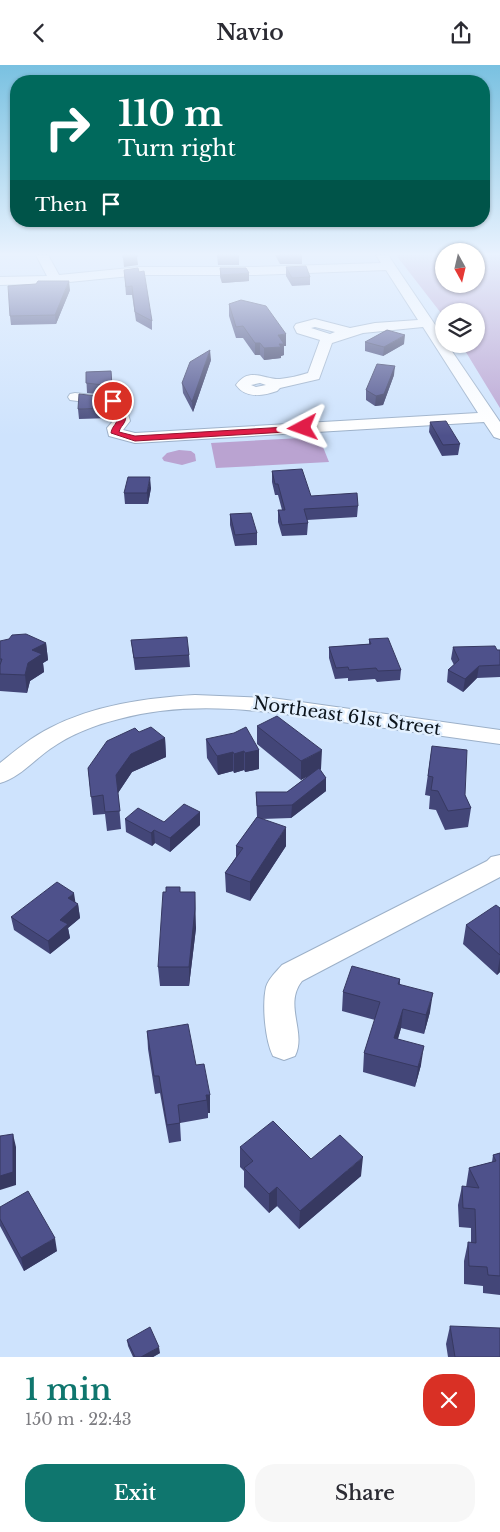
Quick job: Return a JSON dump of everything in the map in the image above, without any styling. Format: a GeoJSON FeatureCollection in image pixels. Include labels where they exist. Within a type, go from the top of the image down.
{"type":"FeatureCollection","features":[{"type":"Feature","properties":{"kind":"street"},"geometry":{"type":"LineString","coordinates":[[422,315],[500,434]]}},
{"type":"Feature","properties":{"kind":"street"},"geometry":{"type":"LineString","coordinates":[[330,339],[308,333],[302,330],[301,327],[309,323],[322,324],[348,332]]}},
{"type":"Feature","properties":{"kind":"street"},"geometry":{"type":"LineString","coordinates":[[274,384],[300,381],[314,375],[326,341],[330,339],[348,332],[374,327],[427,323]]}},
{"type":"Feature","properties":{"kind":"street"},"geometry":{"type":"LineString","coordinates":[[75,397],[113,401],[122,415],[122,421],[115,428],[115,433],[135,438],[488,417]]}},
{"type":"Feature","properties":{"kind":"street","name":"Northeast 61st Street"},"geometry":{"type":"LineString","coordinates":[[0,775],[32,749],[69,728],[117,712],[193,700],[241,701],[500,737]]}},
{"type":"Feature","properties":{"kind":"street"},"geometry":{"type":"LineString","coordinates":[[284,1047],[279,1003],[282,986],[292,973],[488,872],[500,864]]}},
{"type":"Feature","properties":{"kind":"shaded area"},"geometry":{"type":"Polygon","coordinates":[[[485,315],[500,315],[500,408],[466,353],[485,353],[485,315]]]}},
{"type":"Feature","properties":{"kind":"shaded area"},"geometry":{"type":"Polygon","coordinates":[[[319,437],[329,462],[216,468],[211,443],[319,437]]]}},
{"type":"Feature","properties":{"kind":"shaded area"},"geometry":{"type":"Polygon","coordinates":[[[179,450],[191,451],[195,454],[196,461],[182,465],[164,461],[162,458],[167,453],[179,450]]]}},
{"type":"Feature","properties":{"kind":"building"},"geometry":{"type":"Polygon","coordinates":[[[141,315],[151,315],[152,321],[141,315]]]}},
{"type":"Feature","properties":{"kind":"building"},"geometry":{"type":"Polygon","coordinates":[[[232,315],[273,315],[286,334],[278,335],[284,344],[279,344],[281,347],[264,348],[260,343],[255,343],[243,326],[236,327],[232,315]]]}},
{"type":"Feature","properties":{"kind":"building"},"geometry":{"type":"Polygon","coordinates":[[[387,330],[405,335],[384,347],[365,342],[387,330]]]}},
{"type":"Feature","properties":{"kind":"building"},"geometry":{"type":"Polygon","coordinates":[[[210,350],[192,402],[182,383],[190,362],[210,350]]]}},
{"type":"Feature","properties":{"kind":"building"},"geometry":{"type":"Polygon","coordinates":[[[377,364],[395,366],[384,394],[376,396],[366,390],[377,364]]]}},
{"type":"Feature","properties":{"kind":"building"},"geometry":{"type":"Polygon","coordinates":[[[111,371],[112,386],[86,383],[86,372],[111,371]]]}},
{"type":"Feature","properties":{"kind":"building"},"geometry":{"type":"Polygon","coordinates":[[[79,394],[106,397],[110,408],[78,409],[79,394]]]}},
{"type":"Feature","properties":{"kind":"building"},"geometry":{"type":"Polygon","coordinates":[[[446,421],[460,444],[443,445],[430,422],[446,421]]]}},
{"type":"Feature","properties":{"kind":"building"},"geometry":{"type":"Polygon","coordinates":[[[302,469],[311,496],[357,493],[358,506],[304,509],[308,523],[282,525],[278,510],[285,510],[278,484],[275,484],[272,471],[302,469]]]}},
{"type":"Feature","properties":{"kind":"building"},"geometry":{"type":"Polygon","coordinates":[[[128,477],[150,477],[147,493],[124,493],[128,477]]]}},
{"type":"Feature","properties":{"kind":"building"},"geometry":{"type":"Polygon","coordinates":[[[251,513],[257,533],[235,535],[230,514],[251,513]]]}},
{"type":"Feature","properties":{"kind":"building"},"geometry":{"type":"Polygon","coordinates":[[[26,634],[46,643],[32,650],[42,654],[28,663],[25,675],[0,674],[2,659],[0,659],[0,641],[9,639],[12,635],[26,634]]]}},
{"type":"Feature","properties":{"kind":"building"},"geometry":{"type":"Polygon","coordinates":[[[187,637],[189,655],[134,658],[131,640],[187,637]]]}},
{"type":"Feature","properties":{"kind":"building"},"geometry":{"type":"Polygon","coordinates":[[[388,638],[401,670],[378,671],[376,668],[349,670],[348,667],[336,668],[329,647],[371,644],[369,639],[388,638]]]}},
{"type":"Feature","properties":{"kind":"building"},"geometry":{"type":"Polygon","coordinates":[[[495,646],[497,650],[500,650],[500,665],[479,666],[465,679],[448,670],[459,660],[453,647],[495,646]]]}},
{"type":"Feature","properties":{"kind":"building"},"geometry":{"type":"Polygon","coordinates":[[[277,716],[322,750],[301,761],[257,726],[277,716]]]}},
{"type":"Feature","properties":{"kind":"building"},"geometry":{"type":"Polygon","coordinates":[[[151,727],[165,738],[131,754],[116,775],[120,811],[105,812],[103,795],[91,797],[88,768],[107,741],[135,728],[139,732],[151,727]]]}},
{"type":"Feature","properties":{"kind":"building"},"geometry":{"type":"Polygon","coordinates":[[[246,727],[259,750],[234,754],[233,752],[217,756],[206,739],[234,733],[246,727]]]}},
{"type":"Feature","properties":{"kind":"building"},"geometry":{"type":"Polygon","coordinates":[[[432,746],[467,750],[465,795],[471,808],[448,811],[438,791],[431,790],[433,777],[428,776],[432,746]]]}},
{"type":"Feature","properties":{"kind":"building"},"geometry":{"type":"Polygon","coordinates":[[[319,768],[326,778],[292,805],[257,806],[256,792],[287,792],[319,768]]]}},
{"type":"Feature","properties":{"kind":"building"},"geometry":{"type":"Polygon","coordinates":[[[184,804],[200,812],[170,838],[154,830],[151,833],[125,819],[138,808],[164,822],[184,804]]]}},
{"type":"Feature","properties":{"kind":"building"},"geometry":{"type":"Polygon","coordinates":[[[257,817],[286,827],[250,882],[225,873],[243,848],[236,846],[257,817]]]}},
{"type":"Feature","properties":{"kind":"building"},"geometry":{"type":"Polygon","coordinates":[[[57,882],[74,893],[68,898],[78,904],[60,920],[68,924],[48,941],[11,917],[57,882]]]}},
{"type":"Feature","properties":{"kind":"building"},"geometry":{"type":"Polygon","coordinates":[[[166,887],[180,887],[180,892],[195,892],[189,967],[158,967],[163,892],[166,892],[166,887]]]}},
{"type":"Feature","properties":{"kind":"building"},"geometry":{"type":"Polygon","coordinates":[[[496,905],[500,908],[500,955],[466,925],[496,905]]]}},
{"type":"Feature","properties":{"kind":"building"},"geometry":{"type":"Polygon","coordinates":[[[352,966],[400,979],[398,984],[433,993],[426,1015],[403,1009],[394,1038],[424,1046],[418,1067],[364,1053],[380,1002],[343,992],[352,966]]]}},
{"type":"Feature","properties":{"kind":"building"},"geometry":{"type":"Polygon","coordinates":[[[188,1024],[196,1065],[204,1064],[210,1095],[206,1095],[207,1100],[178,1105],[180,1123],[167,1125],[159,1076],[154,1076],[147,1031],[188,1024]]]}},
{"type":"Feature","properties":{"kind":"building"},"geometry":{"type":"Polygon","coordinates":[[[273,1121],[311,1159],[340,1135],[363,1157],[300,1211],[277,1187],[269,1194],[244,1168],[253,1161],[240,1147],[273,1121]]]}},
{"type":"Feature","properties":{"kind":"building"},"geometry":{"type":"Polygon","coordinates":[[[13,1134],[13,1172],[0,1176],[0,1136],[13,1134]]]}},
{"type":"Feature","properties":{"kind":"building"},"geometry":{"type":"Polygon","coordinates":[[[500,1153],[500,1276],[488,1275],[487,1267],[469,1266],[468,1242],[476,1243],[475,1209],[463,1208],[462,1186],[479,1188],[469,1168],[496,1161],[493,1155],[500,1153]]]}},
{"type":"Feature","properties":{"kind":"building"},"geometry":{"type":"Polygon","coordinates":[[[28,1191],[55,1238],[21,1258],[0,1219],[0,1207],[28,1191]]]}},
{"type":"Feature","properties":{"kind":"building"},"geometry":{"type":"Polygon","coordinates":[[[450,1326],[500,1328],[500,1357],[455,1357],[450,1326]]]}},
{"type":"Feature","properties":{"kind":"building"},"geometry":{"type":"Polygon","coordinates":[[[150,1327],[159,1347],[141,1357],[135,1357],[127,1340],[150,1327]]]}},
{"type":"Feature","properties":{"kind":"route"},"geometry":{"type":"LineString","coordinates":[[113,401],[122,415],[122,421],[115,428],[115,433],[120,436],[135,438],[303,428]]}}]}
